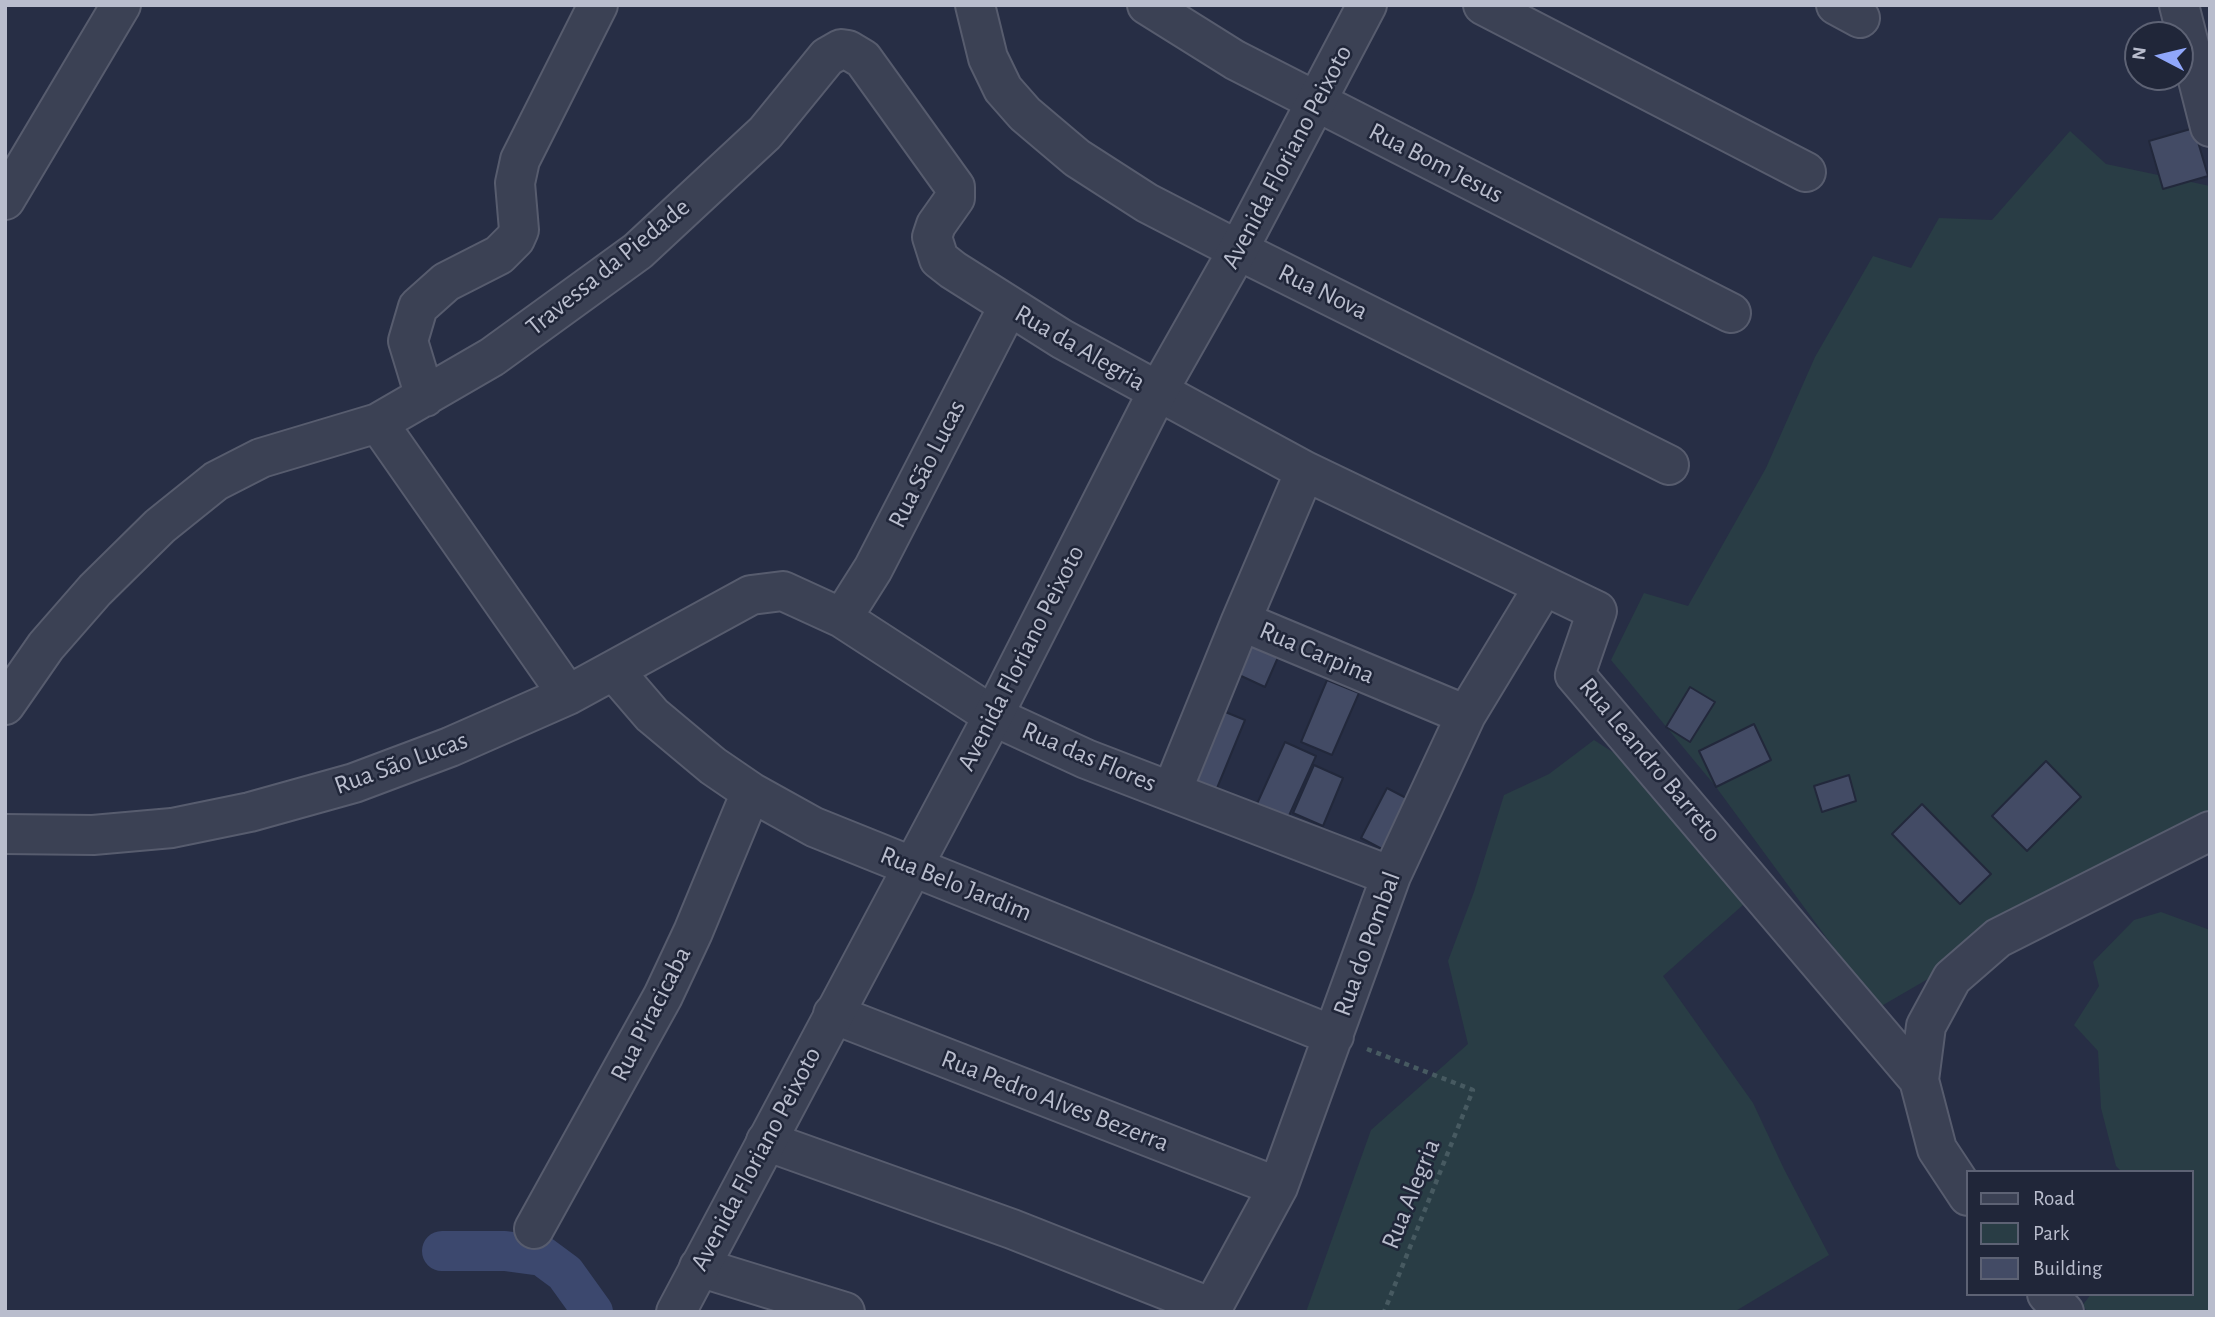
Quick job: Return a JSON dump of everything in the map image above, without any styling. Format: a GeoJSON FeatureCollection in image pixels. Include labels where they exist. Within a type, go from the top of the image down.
{"type":"FeatureCollection","features":[{"type":"Feature","properties":{"kind":"street"},"geometry":{"type":"LineString","coordinates":[[5,200],[121,5]]}},
{"type":"Feature","properties":{"kind":"street"},"geometry":{"type":"LineString","coordinates":[[425,397],[408,341],[418,307],[446,282],[499,255],[515,239],[519,230],[515,183],[520,160],[598,5]]}},
{"type":"Feature","properties":{"kind":"street","name":"Rua Nova"},"geometry":{"type":"LineString","coordinates":[[975,5],[988,58],[1003,89],[1024,114],[1077,158],[1147,203],[1669,465]]}},
{"type":"Feature","properties":{"kind":"street","name":"Rua Bom Jesus"},"geometry":{"type":"LineString","coordinates":[[1147,5],[1235,60],[1731,313]]}},
{"type":"Feature","properties":{"kind":"street","name":"Avenida Floriano Peixoto"},"geometry":{"type":"LineString","coordinates":[[676,1312],[993,716],[1157,393],[1238,250],[1367,5]]}},
{"type":"Feature","properties":{"kind":"street"},"geometry":{"type":"LineString","coordinates":[[1483,5],[1806,172]]}},
{"type":"Feature","properties":{"kind":"street"},"geometry":{"type":"LineString","coordinates":[[2179,5],[2210,127]]}},
{"type":"Feature","properties":{"kind":"street","name":"Travessa da Piedade"},"geometry":{"type":"LineString","coordinates":[[5,705],[46,646],[95,590],[160,526],[216,481],[261,458],[378,423],[492,357],[638,251],[765,133],[827,57],[841,49]]}},
{"type":"Feature","properties":{"kind":"street","name":"Rua da Alegria"},"geometry":{"type":"LineString","coordinates":[[841,49],[855,53],[863,59],[955,187],[955,198],[936,225],[932,237],[933,248],[939,259],[1008,307],[1157,393],[1305,471]]}},
{"type":"Feature","properties":{"kind":"street","name":"Rua São Lucas"},"geometry":{"type":"LineString","coordinates":[[842,618],[879,558],[1008,307]]}},
{"type":"Feature","properties":{"kind":"street"},"geometry":{"type":"LineString","coordinates":[[378,423],[568,695]]}},
{"type":"Feature","properties":{"kind":"street","name":"Rua Leandro Barreto"},"geometry":{"type":"LineString","coordinates":[[1305,471],[1597,611],[1575,675],[1919,1080]]}},
{"type":"Feature","properties":{"kind":"street","name":"Rua Carpina"},"geometry":{"type":"LineString","coordinates":[[1305,471],[1241,621],[1466,715]]}},
{"type":"Feature","properties":{"kind":"street","name":"Rua do Pombal"},"geometry":{"type":"LineString","coordinates":[[1211,1310],[1278,1187],[1391,876],[1466,715],[1544,586]]}},
{"type":"Feature","properties":{"kind":"street","name":"Rua São Lucas"},"geometry":{"type":"LineString","coordinates":[[5,834],[93,835],[172,828],[250,812],[354,783],[450,747],[568,695],[615,672],[733,604],[766,591]]}},
{"type":"Feature","properties":{"kind":"street","name":"Rua das Flores"},"geometry":{"type":"LineString","coordinates":[[766,591],[783,591],[842,618],[993,716],[1086,759],[1391,876]]}},
{"type":"Feature","properties":{"kind":"street"},"geometry":{"type":"LineString","coordinates":[[1172,792],[1241,621]]}},
{"type":"Feature","properties":{"kind":"street","name":"Rua Belo Jardim"},"geometry":{"type":"LineString","coordinates":[[615,672],[652,715],[713,766],[751,792],[814,827],[1334,1036]]}},
{"type":"Feature","properties":{"kind":"street","name":"Rua Piracicaba"},"geometry":{"type":"LineString","coordinates":[[534,1229],[663,996],[693,932],[751,792]]}},
{"type":"Feature","properties":{"kind":"street"},"geometry":{"type":"LineString","coordinates":[[1966,1193],[1937,1149],[1919,1080],[1926,1026],[1952,978],[1998,938],[2210,831]]}},
{"type":"Feature","properties":{"kind":"street","name":"Rua Pedro Alves Bezerra"},"geometry":{"type":"LineString","coordinates":[[833,1014],[1278,1187]]}},
{"type":"Feature","properties":{"kind":"street"},"geometry":{"type":"LineString","coordinates":[[766,1141],[1037,1238],[1211,1310]]}},
{"type":"Feature","properties":{"kind":"street"},"geometry":{"type":"LineString","coordinates":[[699,1267],[845,1312]]}},
{"type":"Feature","properties":{"kind":"street"},"geometry":{"type":"LineString","coordinates":[[2049,1296],[2064,1312]]}},
{"type":"Feature","properties":{"kind":"path","name":"Rua Alegria"},"geometry":{"type":"LineString","coordinates":[[1334,1036],[1473,1090],[1384,1312]]}},
{"type":"Feature","properties":{"kind":"green space"},"geometry":{"type":"Polygon","coordinates":[[[2070,131],[2106,164],[2210,186],[2210,815],[1878,1008],[1716,787],[1611,660],[1644,593],[1688,606],[1766,468],[1815,357],[1873,256],[1911,268],[1939,218],[1992,220],[2070,131]]]}},
{"type":"Feature","properties":{"kind":"green space"},"geometry":{"type":"Polygon","coordinates":[[[1594,740],[1698,807],[1752,897],[1663,976],[1753,1103],[1829,1255],[1734,1312],[1306,1312],[1371,1130],[1468,1044],[1448,961],[1474,892],[1504,795],[1549,774],[1594,740]]]}},
{"type":"Feature","properties":{"kind":"green space"},"geometry":{"type":"Polygon","coordinates":[[[2161,912],[2210,930],[2210,1312],[2089,1312],[2082,1306],[2090,1296],[2194,1296],[2194,1170],[2120,1170],[2116,1166],[2101,1108],[2098,1051],[2074,1025],[2099,986],[2093,962],[2134,920],[2161,912]]]}},
{"type":"Feature","properties":{"kind":"building"},"geometry":{"type":"Polygon","coordinates":[[[2194,128],[2208,176],[2163,189],[2149,141],[2194,128]]]}},
{"type":"Feature","properties":{"kind":"building"},"geometry":{"type":"Polygon","coordinates":[[[1253,643],[1279,655],[1265,687],[1239,675],[1253,643]]]}},
{"type":"Feature","properties":{"kind":"building"},"geometry":{"type":"Polygon","coordinates":[[[1327,680],[1359,693],[1332,755],[1301,742],[1327,680]]]}},
{"type":"Feature","properties":{"kind":"building"},"geometry":{"type":"Polygon","coordinates":[[[1690,687],[1715,702],[1690,742],[1666,727],[1690,687]]]}},
{"type":"Feature","properties":{"kind":"building"},"geometry":{"type":"Polygon","coordinates":[[[1218,709],[1245,720],[1215,793],[1188,782],[1218,709]]]}},
{"type":"Feature","properties":{"kind":"building"},"geometry":{"type":"Polygon","coordinates":[[[1754,724],[1771,760],[1716,787],[1699,751],[1754,724]]]}},
{"type":"Feature","properties":{"kind":"building"},"geometry":{"type":"Polygon","coordinates":[[[1285,742],[1316,756],[1287,820],[1256,806],[1285,742]]]}},
{"type":"Feature","properties":{"kind":"building"},"geometry":{"type":"Polygon","coordinates":[[[2046,761],[2081,797],[2027,851],[1992,816],[2046,761]]]}},
{"type":"Feature","properties":{"kind":"building"},"geometry":{"type":"Polygon","coordinates":[[[1314,765],[1343,778],[1323,826],[1293,813],[1314,765]]]}},
{"type":"Feature","properties":{"kind":"building"},"geometry":{"type":"Polygon","coordinates":[[[1849,775],[1856,801],[1822,812],[1814,786],[1849,775]]]}},
{"type":"Feature","properties":{"kind":"building"},"geometry":{"type":"Polygon","coordinates":[[[1387,788],[1408,799],[1382,849],[1361,838],[1387,788]]]}},
{"type":"Feature","properties":{"kind":"building"},"geometry":{"type":"Polygon","coordinates":[[[1922,804],[1991,874],[1960,904],[1892,834],[1922,804]]]}},
{"type":"Feature","properties":{"kind":"waterway"},"geometry":{"type":"LineString","coordinates":[[442,1251],[505,1251],[542,1256],[565,1273],[593,1312]]}}]}
